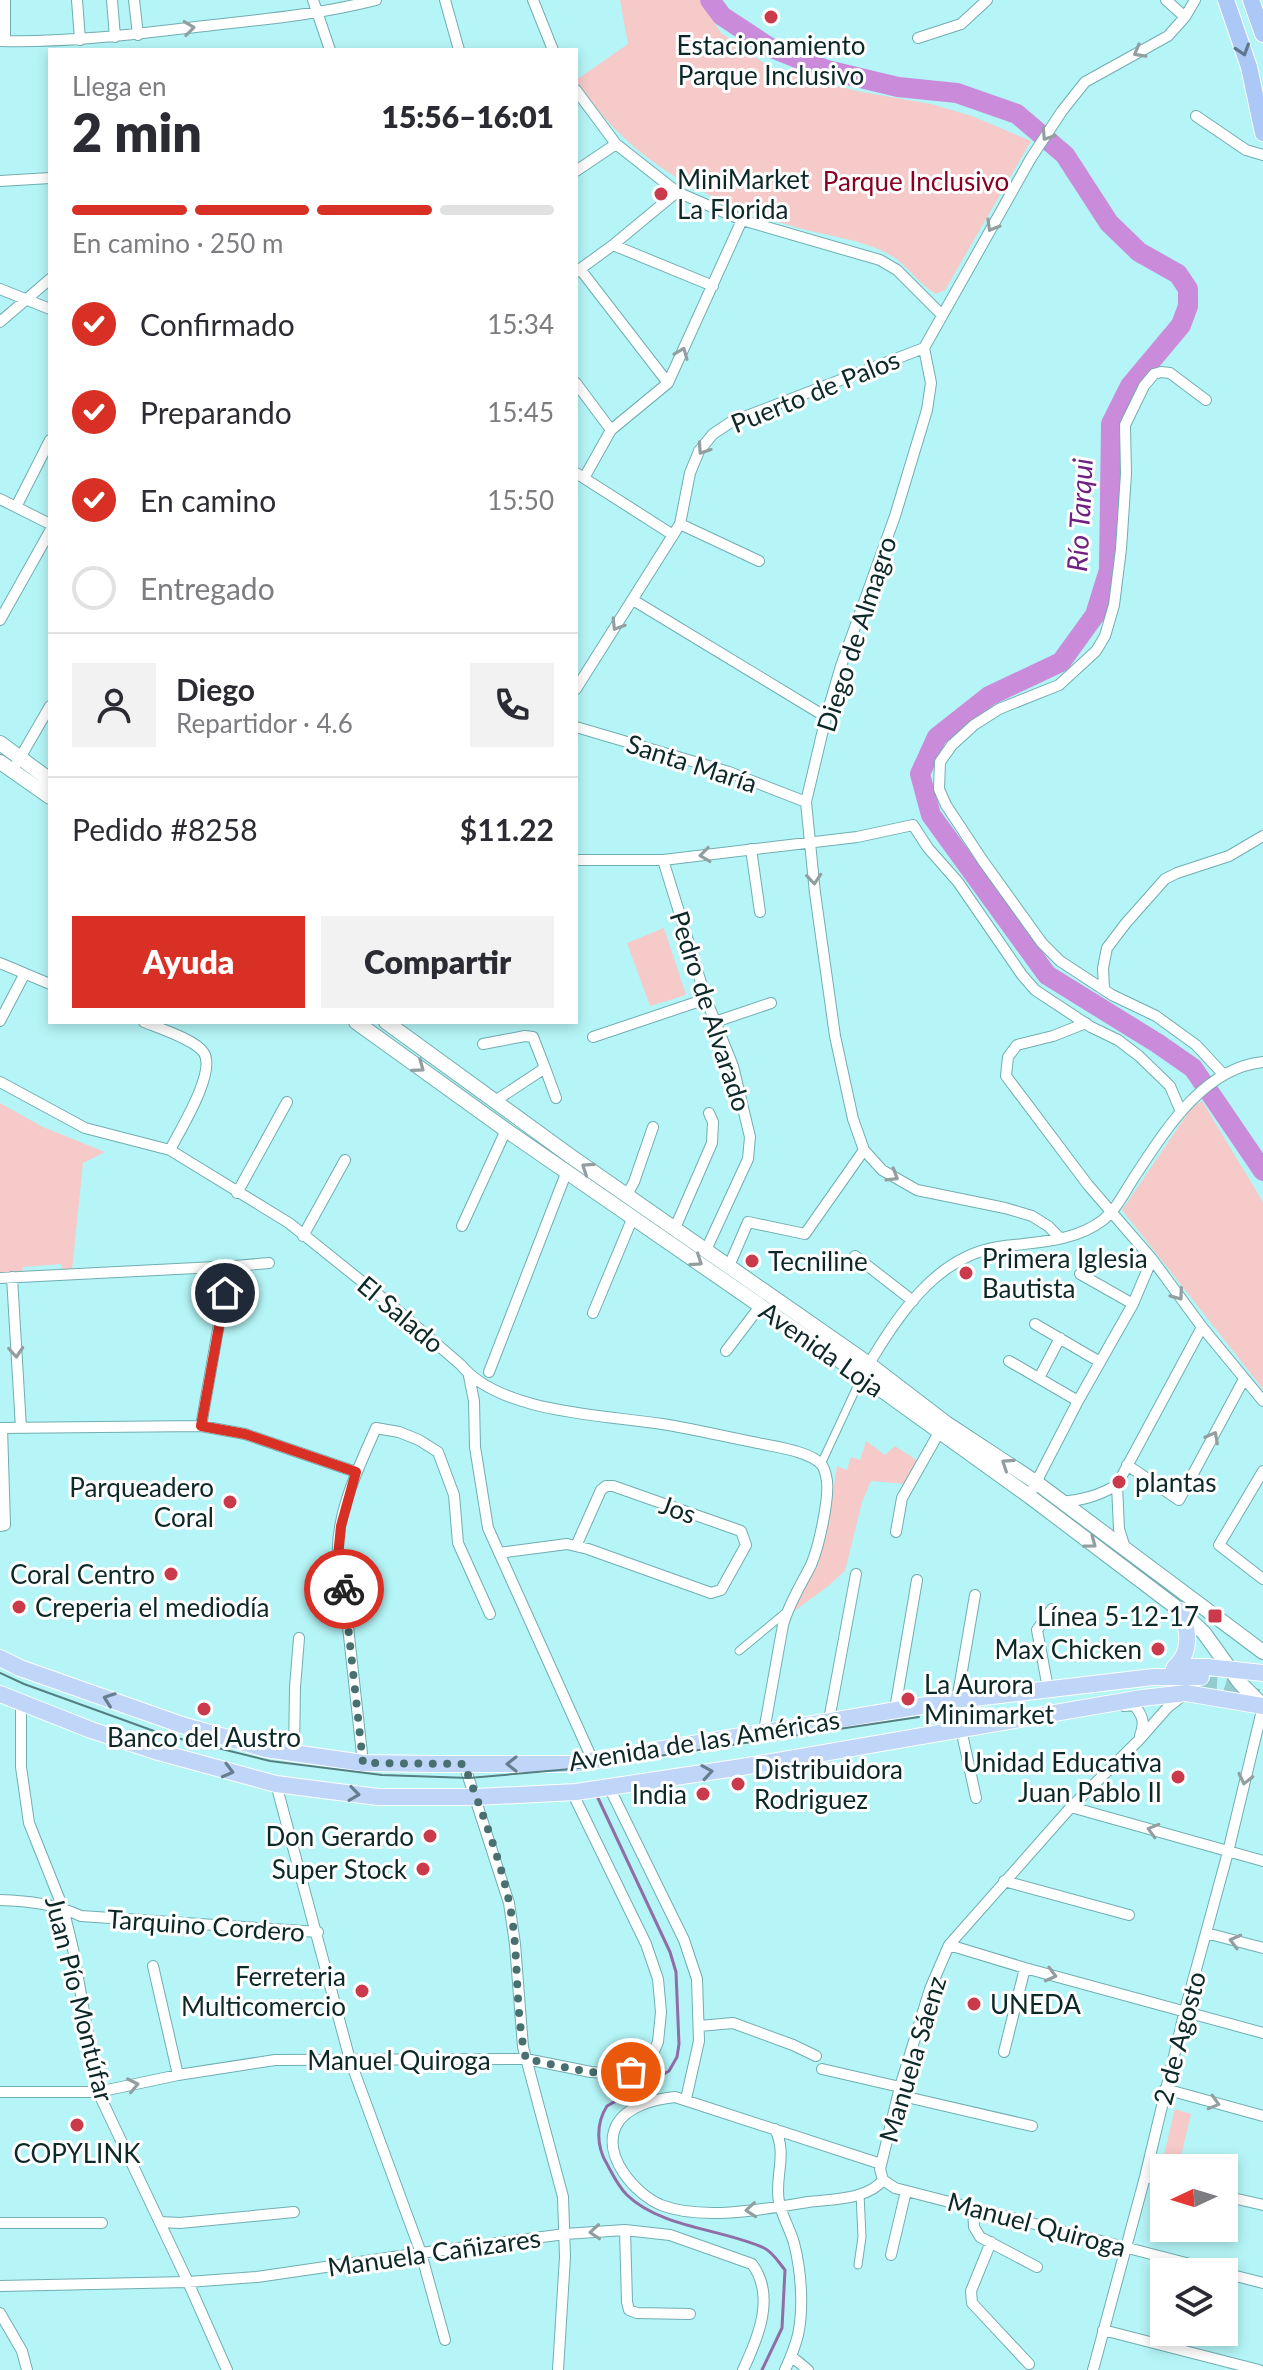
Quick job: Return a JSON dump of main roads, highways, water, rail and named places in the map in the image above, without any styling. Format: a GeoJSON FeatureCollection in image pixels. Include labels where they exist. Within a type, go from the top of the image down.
{"type":"FeatureCollection","features":[{"type":"Feature","properties":{"kind":"highway"},"geometry":{"type":"LineString","coordinates":[[1226,0],[1249,67],[1263,133]]}},
{"type":"Feature","properties":{"kind":"highway"},"geometry":{"type":"LineString","coordinates":[[1251,0],[1263,34]]}},
{"type":"Feature","properties":{"kind":"main road"},"geometry":{"type":"LineString","coordinates":[[0,743],[11,763],[48,795]]}},
{"type":"Feature","properties":{"kind":"main road"},"geometry":{"type":"LineString","coordinates":[[11,763],[48,779]]}},
{"type":"Feature","properties":{"kind":"main road","name":"Avenida Loja"},"geometry":{"type":"LineString","coordinates":[[389,1024],[729,1266],[942,1428],[1033,1490],[1181,1611],[1204,1633],[1229,1669],[1263,1706]]}},
{"type":"Feature","properties":{"kind":"main road","name":"Avenida Loja"},"geometry":{"type":"LineString","coordinates":[[365,1025],[506,1130],[761,1305],[866,1370]]}},
{"type":"Feature","properties":{"kind":"main road","name":"Avenida Loja"},"geometry":{"type":"LineString","coordinates":[[1033,1490],[1061,1502],[1263,1652]]}},
{"type":"Feature","properties":{"kind":"main road"},"geometry":{"type":"LineString","coordinates":[[1174,1668],[1182,1661],[1188,1636],[1181,1611]]}},
{"type":"Feature","properties":{"kind":"main road","name":"Avenida de las Américas"},"geometry":{"type":"LineString","coordinates":[[0,1658],[20,1668],[182,1725],[266,1749],[363,1763],[560,1764],[957,1700],[1153,1677],[1201,1680],[1056,1702],[922,1735]]}},
{"type":"Feature","properties":{"kind":"main road","name":"Avenida de las Américas"},"geometry":{"type":"LineString","coordinates":[[990,1697],[1047,1683],[1174,1668],[1263,1673]]}},
{"type":"Feature","properties":{"kind":"main road","name":"Avenida de las Américas"},"geometry":{"type":"LineString","coordinates":[[0,1694],[155,1751],[276,1784],[378,1797],[476,1797],[606,1788],[1186,1693],[1263,1706]]}},
{"type":"Feature","properties":{"kind":"waterway","name":"Río Tarqui"},"geometry":{"type":"LineString","coordinates":[[710,0],[722,16],[769,47],[827,70],[898,87],[957,93],[1017,114],[1065,155],[1109,223],[1139,252],[1178,274],[1188,289],[1188,306],[1181,325],[1130,386],[1111,424],[1109,570],[1095,615],[1061,662],[989,696],[937,737],[920,774],[931,815],[1047,975],[1193,1068],[1263,1171]]}},
{"type":"Feature","properties":{"kind":"waterway"},"geometry":{"type":"LineString","coordinates":[[597,1796],[670,1952],[676,1972],[679,2044],[677,2057],[669,2071],[607,2106],[599,2127],[601,2150],[621,2188],[641,2206],[674,2221],[764,2248],[785,2270],[782,2328],[762,2370]]}},
{"type":"Feature","properties":{"kind":"tunnel"},"geometry":{"type":"LineString","coordinates":[[1201,1684],[1219,1685],[1258,1697]]}},
{"type":"Feature","properties":{"kind":"tram line"},"geometry":{"type":"LineString","coordinates":[[0,1673],[165,1735],[270,1761],[382,1775],[469,1778],[571,1769],[919,1717]]}},
{"type":"Feature","properties":{"kind":"place","name":"Estacionamiento Parque Inclusivo"},"geometry":{"type":"Point","coordinates":[771,17]}},
{"type":"Feature","properties":{"kind":"place","name":"MiniMarket La Florida"},"geometry":{"type":"Point","coordinates":[661,194]}},
{"type":"Feature","properties":{"kind":"place","name":"Tecniline"},"geometry":{"type":"Point","coordinates":[752,1261]}},
{"type":"Feature","properties":{"kind":"place","name":"Primera Iglesia Bautista"},"geometry":{"type":"Point","coordinates":[966,1273]}},
{"type":"Feature","properties":{"kind":"place","name":"plantas"},"geometry":{"type":"Point","coordinates":[1119,1482]}},
{"type":"Feature","properties":{"kind":"place","name":"Parqueadero Coral"},"geometry":{"type":"Point","coordinates":[230,1502]}},
{"type":"Feature","properties":{"kind":"place","name":"Coral Centro"},"geometry":{"type":"Point","coordinates":[171,1574]}},
{"type":"Feature","properties":{"kind":"place","name":"Creperia el mediodía"},"geometry":{"type":"Point","coordinates":[19,1607]}},
{"type":"Feature","properties":{"kind":"place","name":"Línea 5-12-17"},"geometry":{"type":"Point","coordinates":[1215,1616]}},
{"type":"Feature","properties":{"kind":"place","name":"Max Chicken"},"geometry":{"type":"Point","coordinates":[1158,1649]}},
{"type":"Feature","properties":{"kind":"place","name":"La Aurora Minimarket"},"geometry":{"type":"Point","coordinates":[908,1699]}},
{"type":"Feature","properties":{"kind":"place","name":"Banco del Austro"},"geometry":{"type":"Point","coordinates":[204,1709]}},
{"type":"Feature","properties":{"kind":"place","name":"Unidad Educativa Juan Pablo II"},"geometry":{"type":"Point","coordinates":[1178,1777]}},
{"type":"Feature","properties":{"kind":"place","name":"Distribuidora Rodriguez"},"geometry":{"type":"Point","coordinates":[738,1784]}},
{"type":"Feature","properties":{"kind":"place","name":"India"},"geometry":{"type":"Point","coordinates":[703,1794]}},
{"type":"Feature","properties":{"kind":"place","name":"Don Gerardo"},"geometry":{"type":"Point","coordinates":[430,1836]}},
{"type":"Feature","properties":{"kind":"place","name":"Super Stock"},"geometry":{"type":"Point","coordinates":[423,1869]}},
{"type":"Feature","properties":{"kind":"place","name":"Ferreteria Multicomercio"},"geometry":{"type":"Point","coordinates":[362,1991]}},
{"type":"Feature","properties":{"kind":"place","name":"UNEDA"},"geometry":{"type":"Point","coordinates":[974,2004]}},
{"type":"Feature","properties":{"kind":"place","name":"COPYLINK"},"geometry":{"type":"Point","coordinates":[77,2125]}},
{"type":"Feature","properties":{"kind":"park label","name":"Parque Inclusivo"},"geometry":{"type":"Point","coordinates":[916,181]}}]}
